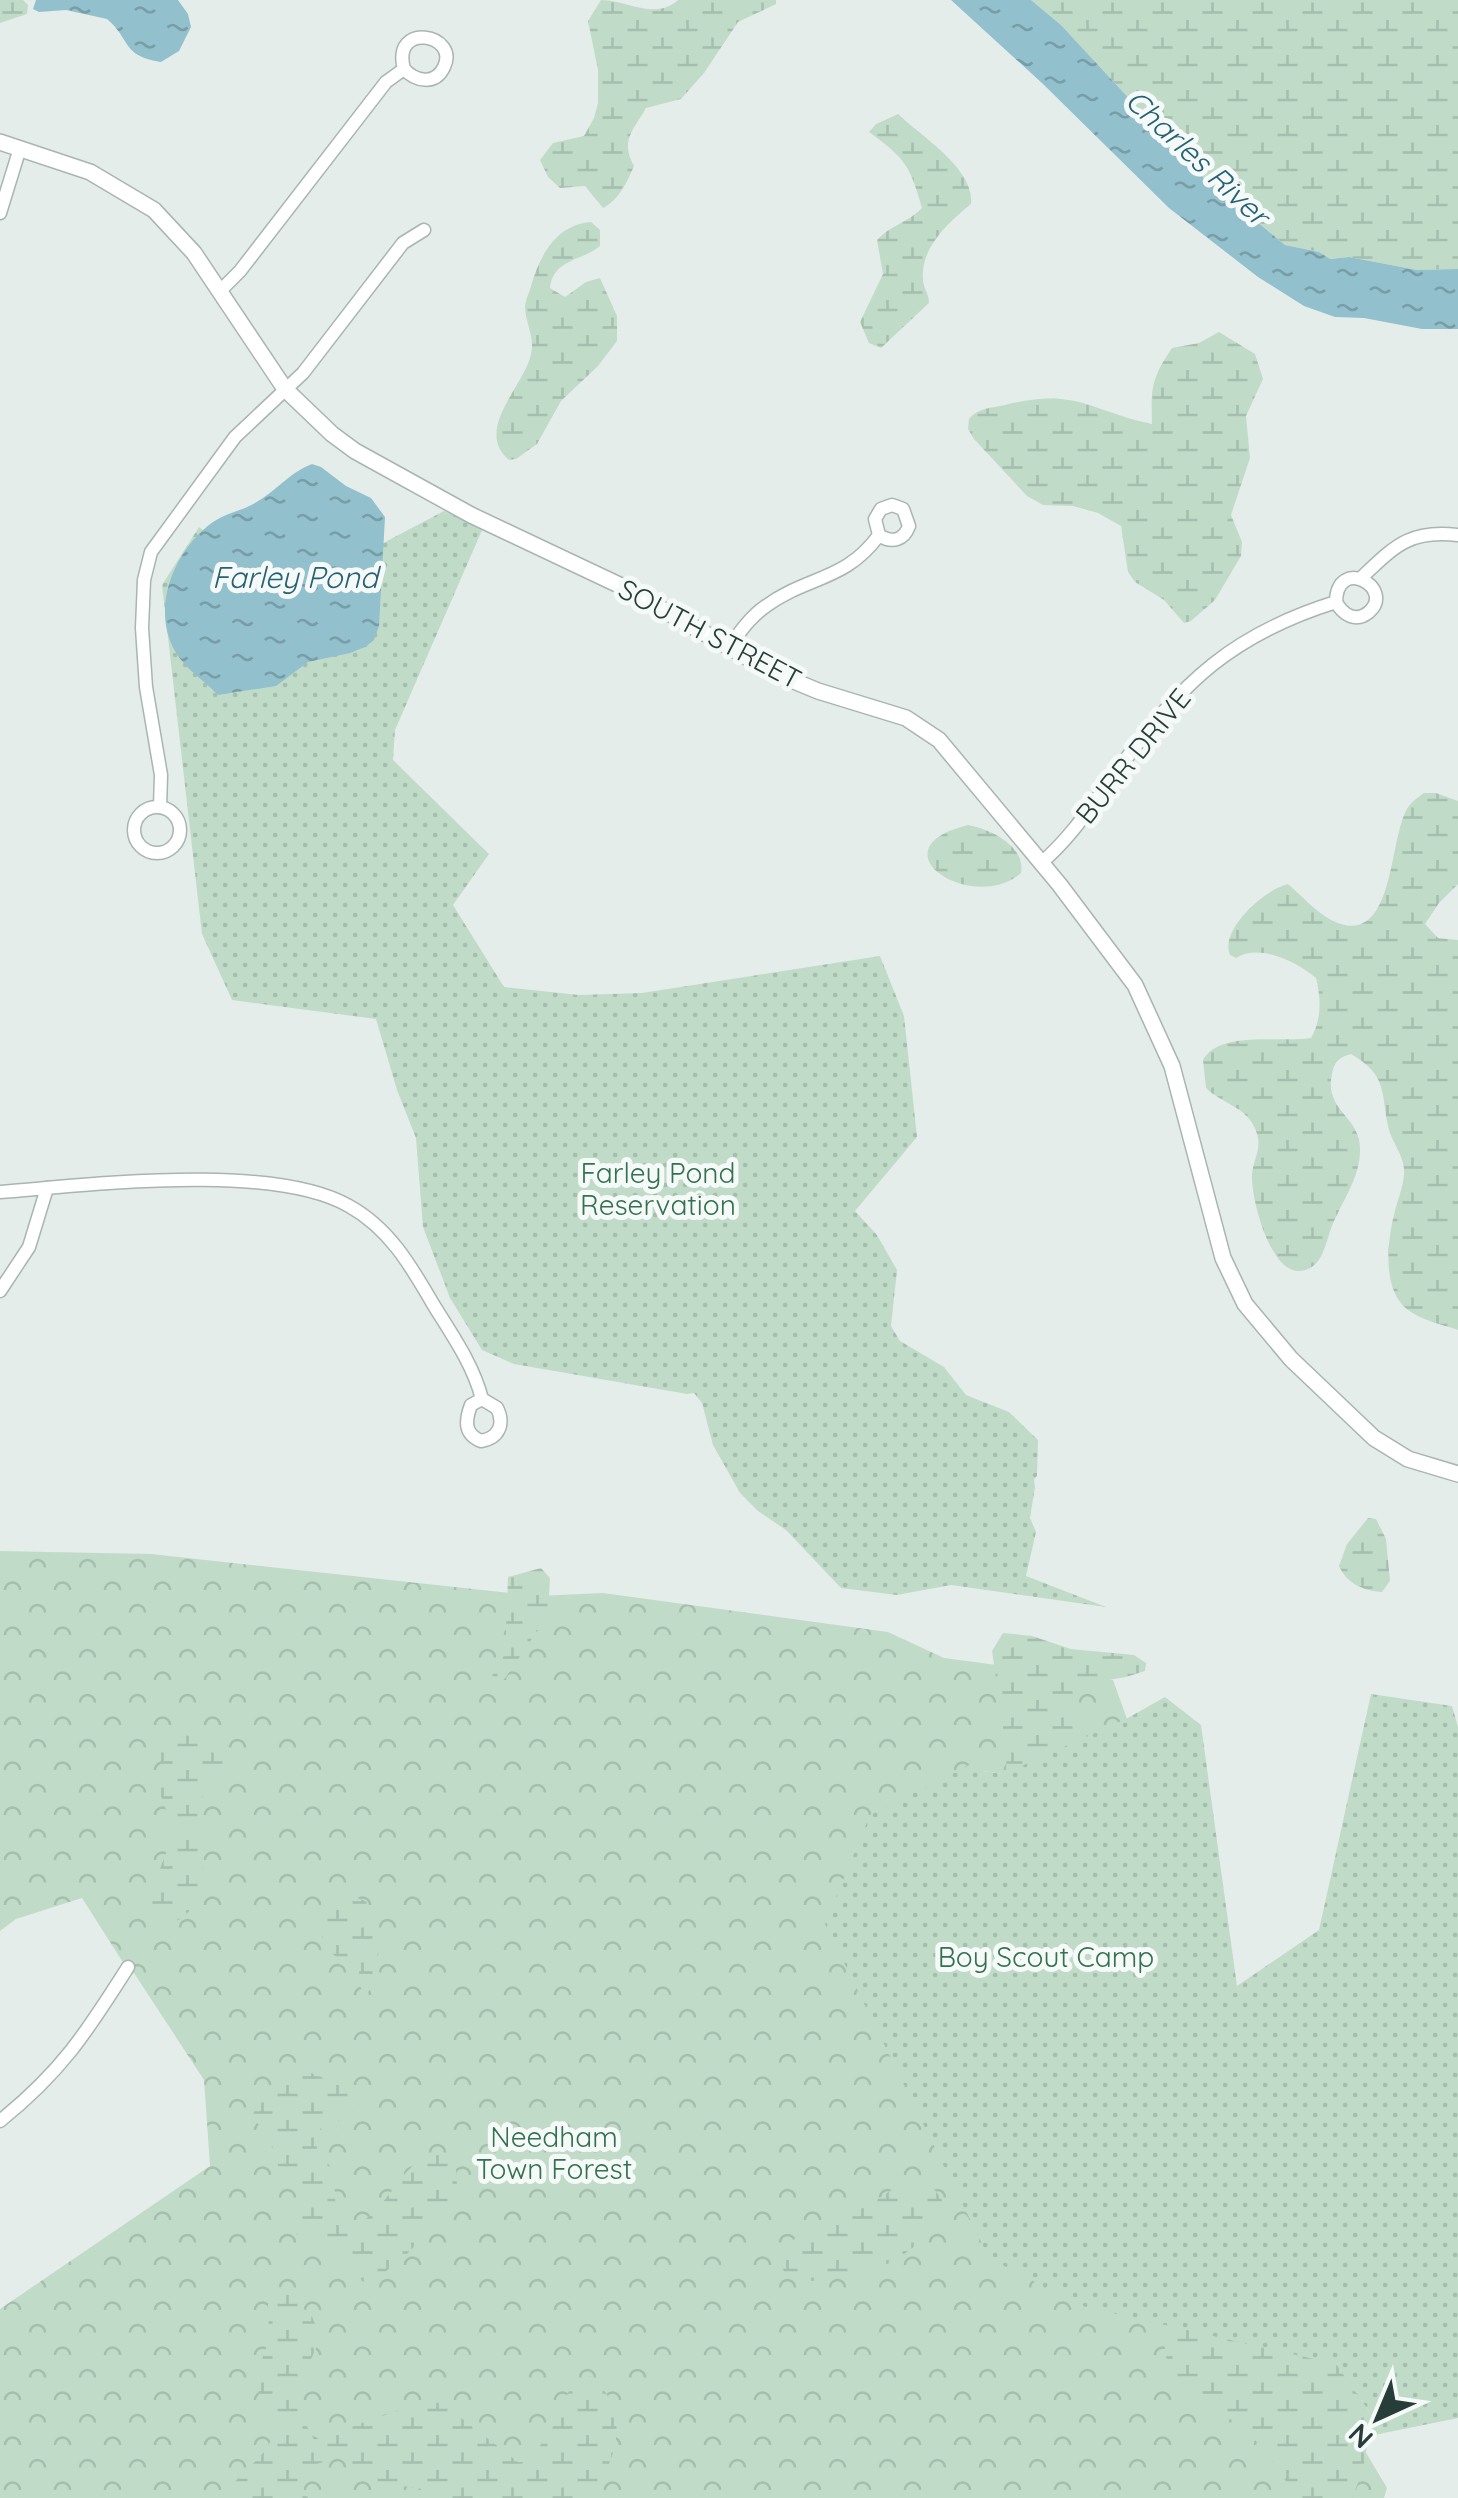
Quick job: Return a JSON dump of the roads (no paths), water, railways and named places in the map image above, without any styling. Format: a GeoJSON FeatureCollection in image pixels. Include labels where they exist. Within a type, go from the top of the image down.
{"type":"FeatureCollection","features":[{"type":"Feature","properties":{"kind":"street"},"geometry":{"type":"LineString","coordinates":[[220,291],[240,272],[375,94],[404,69]]}},
{"type":"Feature","properties":{"kind":"street","name":"SOUTH STREET"},"geometry":{"type":"LineString","coordinates":[[0,142],[90,172],[140,199],[176,231],[286,389],[332,434],[380,467],[470,515],[582,566],[776,674],[922,726],[946,746],[1134,985],[1172,1066],[1222,1258],[1245,1304],[1291,1359],[1374,1438],[1408,1460],[1458,1474]]}},
{"type":"Feature","properties":{"kind":"street"},"geometry":{"type":"LineString","coordinates":[[0,213],[20,148]]}},
{"type":"Feature","properties":{"kind":"street"},"geometry":{"type":"LineString","coordinates":[[160,807],[162,775],[146,687],[142,628],[144,580],[151,552],[236,436],[330,341],[403,243],[424,230]]}},
{"type":"Feature","properties":{"kind":"street"},"geometry":{"type":"LineString","coordinates":[[1361,578],[1402,541],[1420,534],[1458,535]]}},
{"type":"Feature","properties":{"kind":"street"},"geometry":{"type":"LineString","coordinates":[[729,647],[763,607],[846,568],[879,535]]}},
{"type":"Feature","properties":{"kind":"street","name":"BURR DRIVE"},"geometry":{"type":"LineString","coordinates":[[1361,578],[1371,585],[1376,596],[1366,614],[1354,618],[1342,613],[1336,602],[1338,587],[1346,580],[1361,578]]}},
{"type":"Feature","properties":{"kind":"street","name":"BURR DRIVE"},"geometry":{"type":"LineString","coordinates":[[1041,862],[1066,840],[1177,695],[1236,645],[1302,613],[1336,602]]}},
{"type":"Feature","properties":{"kind":"street"},"geometry":{"type":"LineString","coordinates":[[0,1192],[231,1181],[282,1186],[335,1199],[376,1226],[400,1252],[472,1369],[482,1399]]}},
{"type":"Feature","properties":{"kind":"street"},"geometry":{"type":"LineString","coordinates":[[0,1290],[30,1247],[47,1188]]}},
{"type":"Feature","properties":{"kind":"street"},"geometry":{"type":"LineString","coordinates":[[0,2120],[67,2059],[128,1967]]}},
{"type":"Feature","properties":{"kind":"water"},"geometry":{"type":"Polygon","coordinates":[[[36,0],[178,0],[191,27],[179,51],[161,62],[139,56],[107,19],[66,10],[39,12],[33,9],[36,0]]]}},
{"type":"Feature","properties":{"kind":"water"},"geometry":{"type":"Polygon","coordinates":[[[951,0],[1031,0],[1061,25],[1198,173],[1285,245],[1319,252],[1330,259],[1349,257],[1417,270],[1458,269],[1458,329],[1422,329],[1335,317],[1304,306],[1258,277],[1169,208],[951,0]]]}},
{"type":"Feature","properties":{"kind":"water","name":"Farley Pond"},"geometry":{"type":"Polygon","coordinates":[[[312,464],[371,498],[385,517],[379,626],[374,640],[350,653],[308,662],[276,686],[218,695],[175,651],[165,616],[170,580],[199,533],[223,516],[255,503],[312,464]]]}},
{"type":"Feature","properties":{"kind":"water label","name":"Charles River"},"geometry":{"type":"Point","coordinates":[1197,158]}},
{"type":"Feature","properties":{"kind":"park label","name":"Farley Pond Reservation"},"geometry":{"type":"Point","coordinates":[658,1189]}},
{"type":"Feature","properties":{"kind":"park label","name":"Boy Scout Camp"},"geometry":{"type":"Point","coordinates":[1046,1957]}},
{"type":"Feature","properties":{"kind":"park label","name":"Needham Town Forest"},"geometry":{"type":"Point","coordinates":[554,2153]}}]}
